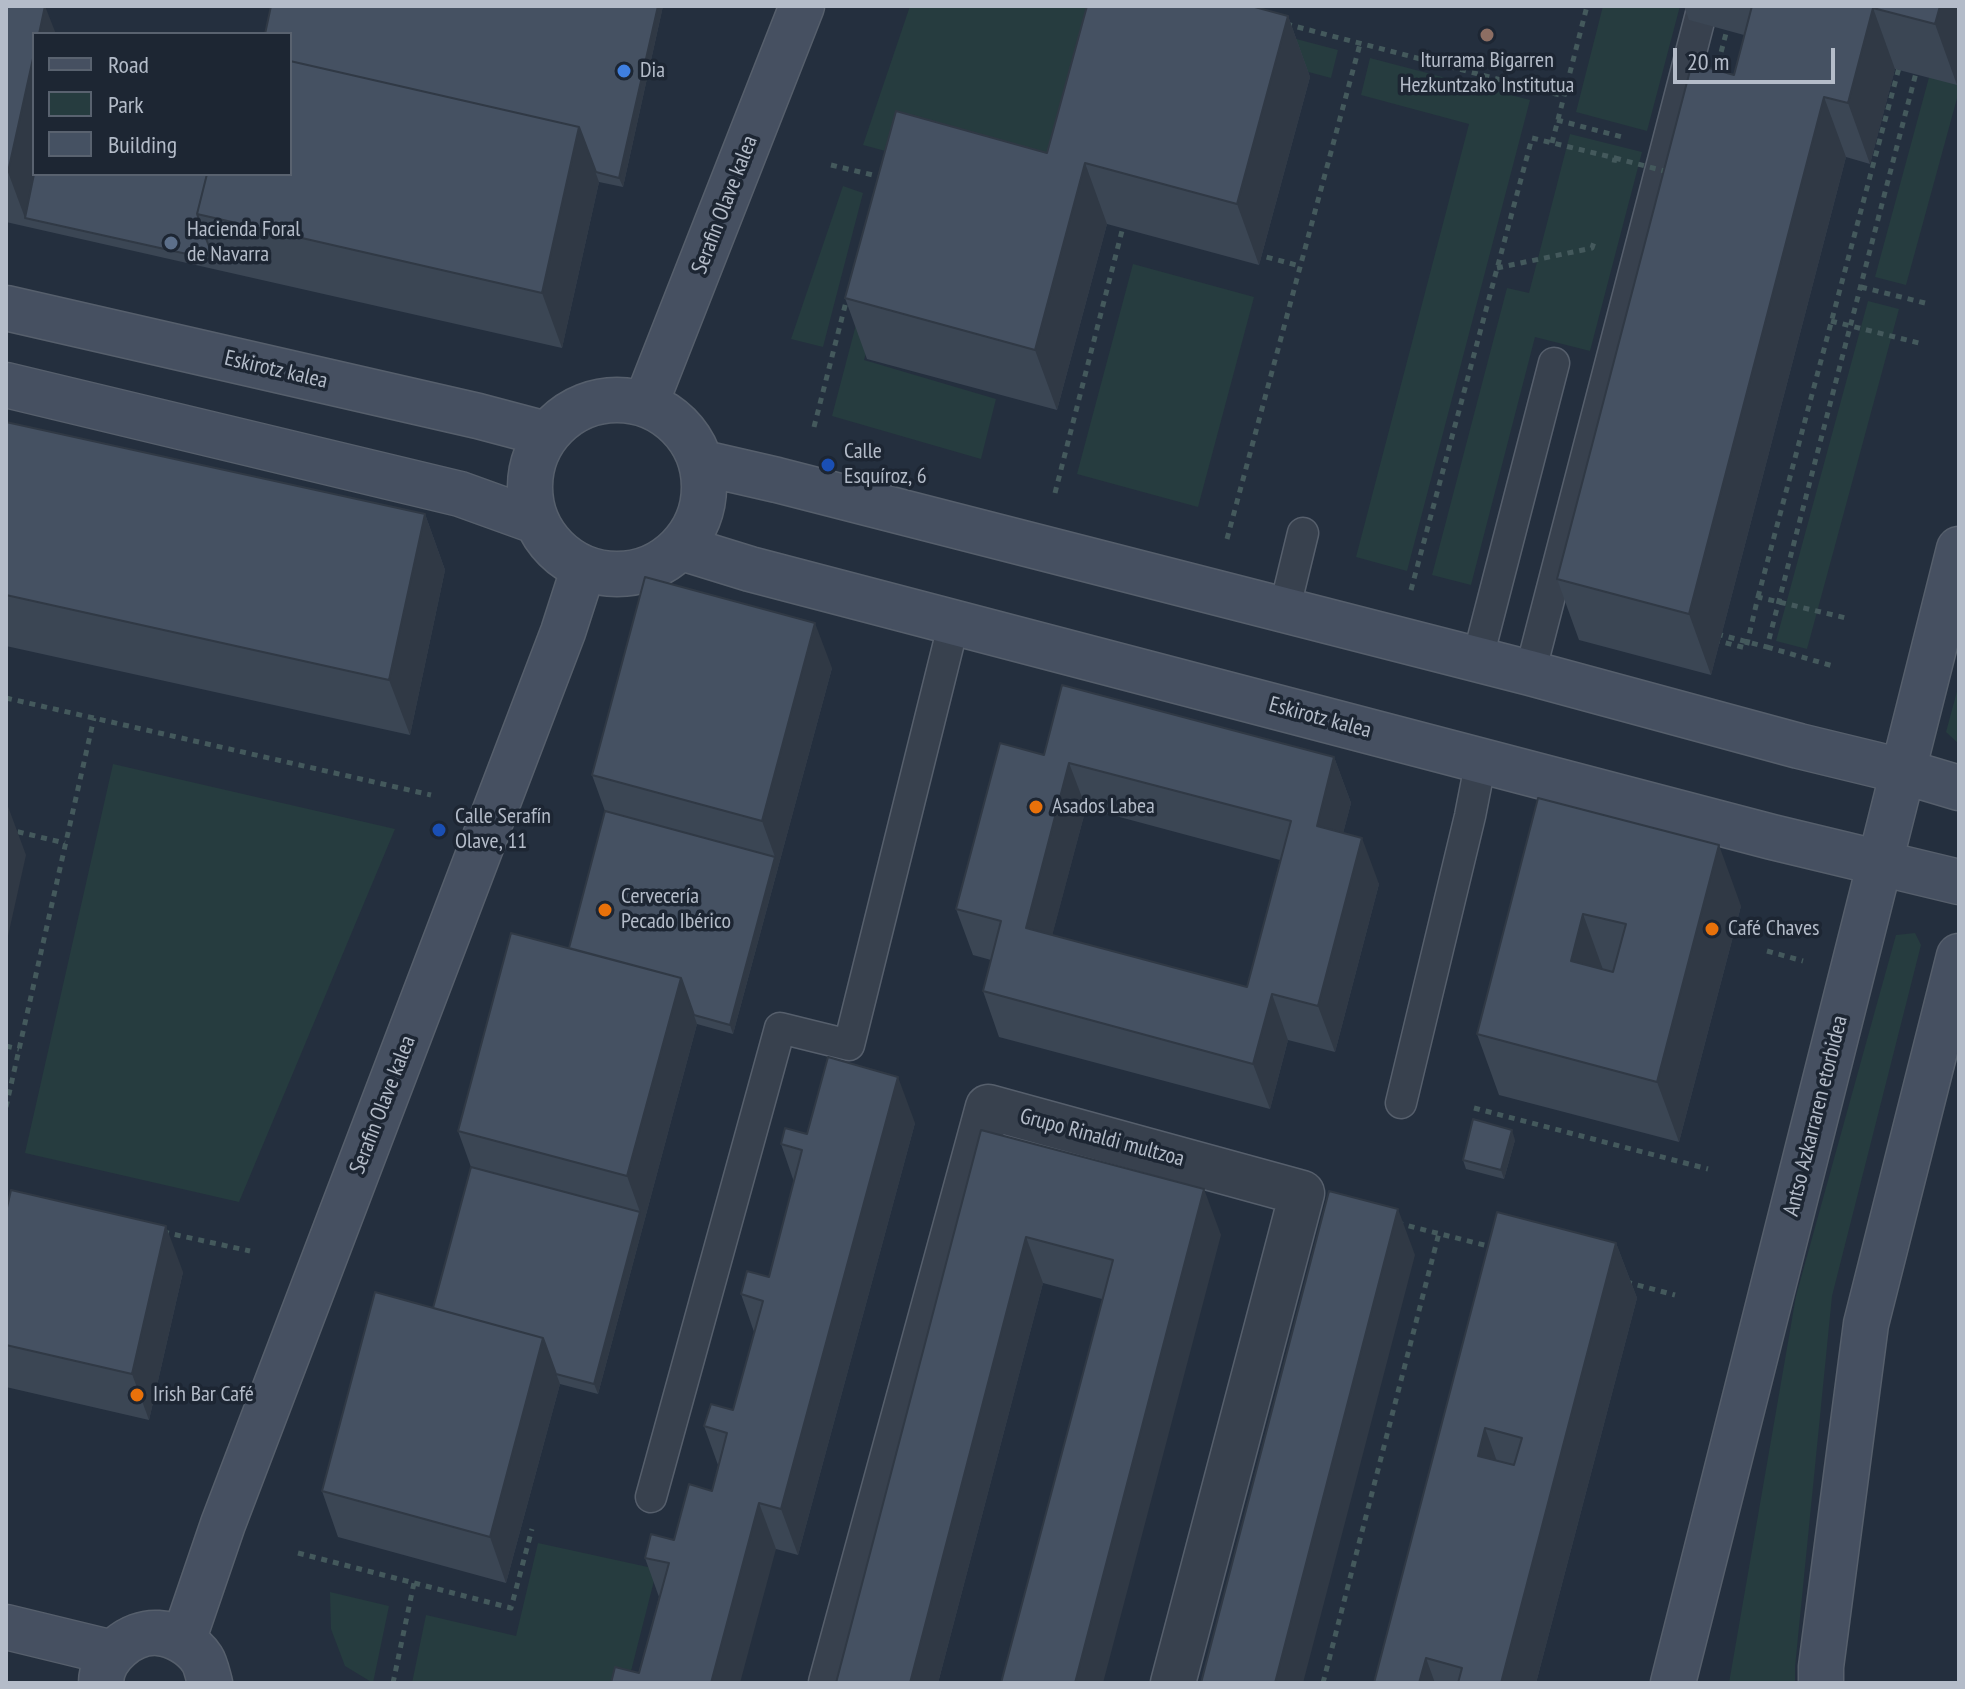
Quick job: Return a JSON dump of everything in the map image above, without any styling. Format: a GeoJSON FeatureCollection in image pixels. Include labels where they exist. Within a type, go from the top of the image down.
{"type":"FeatureCollection","features":[{"type":"Feature","properties":{"kind":"main road","name":"Serafin Olave kalea"},"geometry":{"type":"LineString","coordinates":[[646,403],[802,6]]}},
{"type":"Feature","properties":{"kind":"main road","name":"Eskirotz kalea"},"geometry":{"type":"LineString","coordinates":[[6,308],[546,434]]}},
{"type":"Feature","properties":{"kind":"main road"},"geometry":{"type":"LineString","coordinates":[[6,385],[460,494],[535,521]]}},
{"type":"Feature","properties":{"kind":"main road"},"geometry":{"type":"LineString","coordinates":[[610,398],[646,403],[682,426],[703,463],[703,509],[682,548],[636,574],[583,570],[555,550],[535,521],[529,476],[546,434],[574,409],[610,398]]}},
{"type":"Feature","properties":{"kind":"main road"},"geometry":{"type":"LineString","coordinates":[[703,463],[1530,673],[1959,788]]}},
{"type":"Feature","properties":{"kind":"main road","name":"Eskirotz kalea"},"geometry":{"type":"LineString","coordinates":[[682,548],[764,573],[1772,837],[1959,882]]}},
{"type":"Feature","properties":{"kind":"main road","name":"Antso Azkarraren etorbidea"},"geometry":{"type":"LineString","coordinates":[[1673,1683],[1959,549]]}},
{"type":"Feature","properties":{"kind":"main road","name":"Serafin Olave kalea"},"geometry":{"type":"LineString","coordinates":[[183,1641],[223,1524],[563,632],[583,570]]}},
{"type":"Feature","properties":{"kind":"main road"},"geometry":{"type":"LineString","coordinates":[[1821,1683],[1866,1324],[1959,956]]}},
{"type":"Feature","properties":{"kind":"main road"},"geometry":{"type":"LineString","coordinates":[[6,1627],[107,1668],[133,1638],[158,1633],[183,1641],[202,1659],[210,1683]]}},
{"type":"Feature","properties":{"kind":"street","name":"Grupo Rinaldi multzoa"},"geometry":{"type":"LineString","coordinates":[[831,1683],[988,1107],[1302,1193],[1173,1683]]}},
{"type":"Feature","properties":{"kind":"lane"},"geometry":{"type":"LineString","coordinates":[[1530,673],[1670,161],[1703,6]]}},
{"type":"Feature","properties":{"kind":"lane"},"geometry":{"type":"LineString","coordinates":[[1477,661],[1554,363]]}},
{"type":"Feature","properties":{"kind":"lane"},"geometry":{"type":"LineString","coordinates":[[1284,611],[1303,533]]}},
{"type":"Feature","properties":{"kind":"lane"},"geometry":{"type":"LineString","coordinates":[[651,1497],[780,1028],[849,1045],[954,622]]}},
{"type":"Feature","properties":{"kind":"lane"},"geometry":{"type":"LineString","coordinates":[[1401,1103],[1481,760]]}},
{"type":"Feature","properties":{"kind":"path"},"geometry":{"type":"LineString","coordinates":[[1552,143],[1587,6]]}},
{"type":"Feature","properties":{"kind":"path"},"geometry":{"type":"LineString","coordinates":[[1715,77],[1730,20]]}},
{"type":"Feature","properties":{"kind":"path"},"geometry":{"type":"LineString","coordinates":[[1275,21],[1563,96]]}},
{"type":"Feature","properties":{"kind":"path"},"geometry":{"type":"LineString","coordinates":[[1227,539],[1360,44]]}},
{"type":"Feature","properties":{"kind":"path"},"geometry":{"type":"LineString","coordinates":[[1715,640],[1746,648],[1904,50]]}},
{"type":"Feature","properties":{"kind":"path"},"geometry":{"type":"LineString","coordinates":[[1767,647],[1918,65]]}},
{"type":"Feature","properties":{"kind":"path"},"geometry":{"type":"LineString","coordinates":[[1557,120],[1670,161]]}},
{"type":"Feature","properties":{"kind":"path"},"geometry":{"type":"LineString","coordinates":[[1411,590],[1532,138],[1615,158],[1670,161]]}},
{"type":"Feature","properties":{"kind":"path"},"geometry":{"type":"LineString","coordinates":[[1611,173],[1615,158]]}},
{"type":"Feature","properties":{"kind":"path"},"geometry":{"type":"LineString","coordinates":[[831,165],[894,181]]}},
{"type":"Feature","properties":{"kind":"path"},"geometry":{"type":"LineString","coordinates":[[1055,493],[1125,221],[1113,218]]}},
{"type":"Feature","properties":{"kind":"path"},"geometry":{"type":"LineString","coordinates":[[1497,268],[1592,248],[1596,233]]}},
{"type":"Feature","properties":{"kind":"path"},"geometry":{"type":"LineString","coordinates":[[1249,253],[1300,266]]}},
{"type":"Feature","properties":{"kind":"path"},"geometry":{"type":"LineString","coordinates":[[1861,287],[1929,304]]}},
{"type":"Feature","properties":{"kind":"path"},"geometry":{"type":"LineString","coordinates":[[814,427],[848,295]]}},
{"type":"Feature","properties":{"kind":"path"},"geometry":{"type":"LineString","coordinates":[[1831,321],[1919,343]]}},
{"type":"Feature","properties":{"kind":"path"},"geometry":{"type":"LineString","coordinates":[[1758,597],[1846,618]]}},
{"type":"Feature","properties":{"kind":"path"},"geometry":{"type":"LineString","coordinates":[[1710,632],[1833,666]]}},
{"type":"Feature","properties":{"kind":"path"},"geometry":{"type":"LineString","coordinates":[[6,698],[431,795]]}},
{"type":"Feature","properties":{"kind":"path"},"geometry":{"type":"LineString","coordinates":[[6,1107],[94,718]]}},
{"type":"Feature","properties":{"kind":"path"},"geometry":{"type":"LineString","coordinates":[[6,829],[65,843]]}},
{"type":"Feature","properties":{"kind":"path"},"geometry":{"type":"LineString","coordinates":[[6,1046],[19,1049]]}},
{"type":"Feature","properties":{"kind":"path"},"geometry":{"type":"LineString","coordinates":[[1474,1108],[1708,1169]]}},
{"type":"Feature","properties":{"kind":"path"},"geometry":{"type":"LineString","coordinates":[[1393,1221],[1498,1249]]}},
{"type":"Feature","properties":{"kind":"path"},"geometry":{"type":"LineString","coordinates":[[159,1231],[250,1251]]}},
{"type":"Feature","properties":{"kind":"path"},"geometry":{"type":"LineString","coordinates":[[1323,1683],[1439,1233]]}},
{"type":"Feature","properties":{"kind":"path"},"geometry":{"type":"LineString","coordinates":[[1616,1280],[1675,1295]]}},
{"type":"Feature","properties":{"kind":"path"},"geometry":{"type":"LineString","coordinates":[[298,1553],[511,1608],[532,1529]]}},
{"type":"Feature","properties":{"kind":"path"},"geometry":{"type":"LineString","coordinates":[[393,1683],[414,1583]]}},
{"type":"Feature","properties":{"kind":"green space"},"geometry":{"type":"Polygon","coordinates":[[[910,6],[1107,6],[1057,197],[863,145],[910,6]]]}},
{"type":"Feature","properties":{"kind":"green space"},"geometry":{"type":"Polygon","coordinates":[[[1171,6],[1338,50],[1331,78],[1132,25],[1171,6]]]}},
{"type":"Feature","properties":{"kind":"green space"},"geometry":{"type":"Polygon","coordinates":[[[1603,6],[1680,6],[1647,131],[1576,112],[1603,6]]]}},
{"type":"Feature","properties":{"kind":"green space"},"geometry":{"type":"Polygon","coordinates":[[[1941,33],[1959,38],[1959,91],[1906,285],[1875,277],[1941,33]]]}},
{"type":"Feature","properties":{"kind":"green space"},"geometry":{"type":"Polygon","coordinates":[[[1370,58],[1530,100],[1407,571],[1356,557],[1469,124],[1361,95],[1370,58]]]}},
{"type":"Feature","properties":{"kind":"green space"},"geometry":{"type":"Polygon","coordinates":[[[1570,134],[1642,152],[1590,351],[1535,337],[1471,585],[1432,575],[1507,288],[1529,293],[1570,134]]]}},
{"type":"Feature","properties":{"kind":"green space"},"geometry":{"type":"Polygon","coordinates":[[[843,186],[863,193],[823,347],[791,339],[843,186]]]}},
{"type":"Feature","properties":{"kind":"green space"},"geometry":{"type":"Polygon","coordinates":[[[889,199],[907,204],[864,360],[996,399],[981,459],[832,416],[889,199]]]}},
{"type":"Feature","properties":{"kind":"green space"},"geometry":{"type":"Polygon","coordinates":[[[1133,264],[1254,297],[1198,507],[1077,474],[1133,264]]]}},
{"type":"Feature","properties":{"kind":"green space"},"geometry":{"type":"Polygon","coordinates":[[[1868,301],[1899,309],[1807,649],[1776,641],[1868,301]]]}},
{"type":"Feature","properties":{"kind":"green space"},"geometry":{"type":"Polygon","coordinates":[[[1959,684],[1959,744],[1946,732],[1959,684]]]}},
{"type":"Feature","properties":{"kind":"green space"},"geometry":{"type":"Polygon","coordinates":[[[113,764],[395,829],[239,1202],[25,1153],[113,764]]]}},
{"type":"Feature","properties":{"kind":"green space"},"geometry":{"type":"Polygon","coordinates":[[[1915,933],[1921,945],[1832,1296],[1795,1683],[1729,1683],[1796,1296],[1896,935],[1915,933]]]}},
{"type":"Feature","properties":{"kind":"green space"},"geometry":{"type":"Polygon","coordinates":[[[538,1543],[657,1569],[628,1683],[412,1683],[426,1615],[516,1636],[538,1543]]]}},
{"type":"Feature","properties":{"kind":"green space"},"geometry":{"type":"Polygon","coordinates":[[[330,1592],[389,1606],[373,1683],[345,1666],[331,1629],[330,1592]]]}},
{"type":"Feature","properties":{"kind":"building"},"geometry":{"type":"Polygon","coordinates":[[[6,6],[45,6],[39,32],[32,32],[32,63],[6,171],[6,6]]]}},
{"type":"Feature","properties":{"kind":"building"},"geometry":{"type":"Polygon","coordinates":[[[271,6],[658,6],[619,178],[596,172],[579,127],[292,61],[292,32],[265,32],[271,6]]]}},
{"type":"Feature","properties":{"kind":"building"},"geometry":{"type":"Polygon","coordinates":[[[1087,6],[1251,6],[1288,16],[1237,204],[1085,163],[1035,350],[845,298],[896,111],[1047,153],[1087,6]]]}},
{"type":"Feature","properties":{"kind":"building"},"geometry":{"type":"Polygon","coordinates":[[[1752,6],[1940,6],[1935,24],[1873,8],[1848,103],[1824,97],[1689,614],[1557,579],[1692,63],[1734,75],[1752,6]]]}},
{"type":"Feature","properties":{"kind":"building"},"geometry":{"type":"Polygon","coordinates":[[[292,61],[579,127],[542,293],[197,214],[206,176],[292,176],[292,61]]]}},
{"type":"Feature","properties":{"kind":"building"},"geometry":{"type":"Polygon","coordinates":[[[34,176],[206,176],[197,214],[214,260],[25,218],[34,176]]]}},
{"type":"Feature","properties":{"kind":"building"},"geometry":{"type":"Polygon","coordinates":[[[6,422],[425,514],[389,680],[6,595],[6,422]]]}},
{"type":"Feature","properties":{"kind":"building"},"geometry":{"type":"Polygon","coordinates":[[[645,577],[815,623],[762,821],[592,775],[645,577]]]}},
{"type":"Feature","properties":{"kind":"building"},"geometry":{"type":"Polygon","coordinates":[[[1062,685],[1334,757],[1317,826],[1362,838],[1318,1006],[1272,994],[1253,1064],[983,991],[1001,921],[956,909],[1000,743],[1044,755],[1062,685]],[[1069,763],[1026,928],[1247,987],[1291,821],[1069,763]]]}},
{"type":"Feature","properties":{"kind":"building"},"geometry":{"type":"Polygon","coordinates":[[[1538,798],[1719,845],[1657,1082],[1477,1034],[1538,798]],[[1583,914],[1571,961],[1613,972],[1626,924],[1583,914]]]}},
{"type":"Feature","properties":{"kind":"building"},"geometry":{"type":"Polygon","coordinates":[[[605,811],[775,857],[730,1025],[694,1015],[681,978],[569,948],[605,811]]]}},
{"type":"Feature","properties":{"kind":"building"},"geometry":{"type":"Polygon","coordinates":[[[511,933],[681,978],[627,1176],[458,1131],[511,933]]]}},
{"type":"Feature","properties":{"kind":"building"},"geometry":{"type":"Polygon","coordinates":[[[828,1057],[898,1077],[781,1509],[759,1503],[711,1683],[611,1683],[615,1667],[639,1673],[669,1563],[645,1558],[651,1534],[674,1540],[689,1484],[712,1491],[727,1433],[704,1426],[711,1404],[733,1410],[763,1301],[741,1294],[747,1271],[769,1277],[802,1150],[781,1144],[785,1128],[807,1134],[828,1057]]]}},
{"type":"Feature","properties":{"kind":"building"},"geometry":{"type":"Polygon","coordinates":[[[1473,1119],[1512,1130],[1501,1170],[1463,1160],[1473,1119]]]}},
{"type":"Feature","properties":{"kind":"building"},"geometry":{"type":"Polygon","coordinates":[[[981,1130],[1204,1189],[1075,1683],[1001,1683],[1113,1260],[1026,1237],[910,1683],[836,1683],[981,1130]]]}},
{"type":"Feature","properties":{"kind":"building"},"geometry":{"type":"Polygon","coordinates":[[[471,1167],[640,1212],[594,1384],[556,1374],[543,1338],[433,1308],[471,1167]]]}},
{"type":"Feature","properties":{"kind":"building"},"geometry":{"type":"Polygon","coordinates":[[[11,1190],[166,1226],[132,1374],[6,1345],[6,1212],[11,1190]]]}},
{"type":"Feature","properties":{"kind":"building"},"geometry":{"type":"Polygon","coordinates":[[[1329,1191],[1398,1209],[1275,1683],[1201,1683],[1329,1191]]]}},
{"type":"Feature","properties":{"kind":"building"},"geometry":{"type":"Polygon","coordinates":[[[1497,1212],[1616,1243],[1501,1683],[1458,1683],[1462,1668],[1426,1658],[1419,1683],[1374,1683],[1497,1212]],[[1485,1428],[1478,1456],[1514,1465],[1522,1438],[1485,1428]]]}},
{"type":"Feature","properties":{"kind":"building"},"geometry":{"type":"Polygon","coordinates":[[[375,1292],[543,1338],[490,1537],[322,1491],[375,1292]]]}},
{"type":"Feature","properties":{"kind":"place","name":"Iturrama Bigarren Hezkuntzako Institutua"},"geometry":{"type":"Point","coordinates":[1487,35]}},
{"type":"Feature","properties":{"kind":"place","name":"Dia"},"geometry":{"type":"Point","coordinates":[624,71]}},
{"type":"Feature","properties":{"kind":"place","name":"Hacienda Foral de Navarra"},"geometry":{"type":"Point","coordinates":[171,243]}},
{"type":"Feature","properties":{"kind":"place","name":"Calle Esquíroz, 6"},"geometry":{"type":"Point","coordinates":[828,465]}},
{"type":"Feature","properties":{"kind":"place","name":"Asados Labea"},"geometry":{"type":"Point","coordinates":[1036,807]}},
{"type":"Feature","properties":{"kind":"place","name":"Calle Serafín Olave, 11"},"geometry":{"type":"Point","coordinates":[439,830]}},
{"type":"Feature","properties":{"kind":"place","name":"Cervecería Pecado Ibérico"},"geometry":{"type":"Point","coordinates":[605,910]}},
{"type":"Feature","properties":{"kind":"place","name":"Café Chaves"},"geometry":{"type":"Point","coordinates":[1712,929]}},
{"type":"Feature","properties":{"kind":"place","name":"Irish Bar Café"},"geometry":{"type":"Point","coordinates":[137,1395]}}]}
